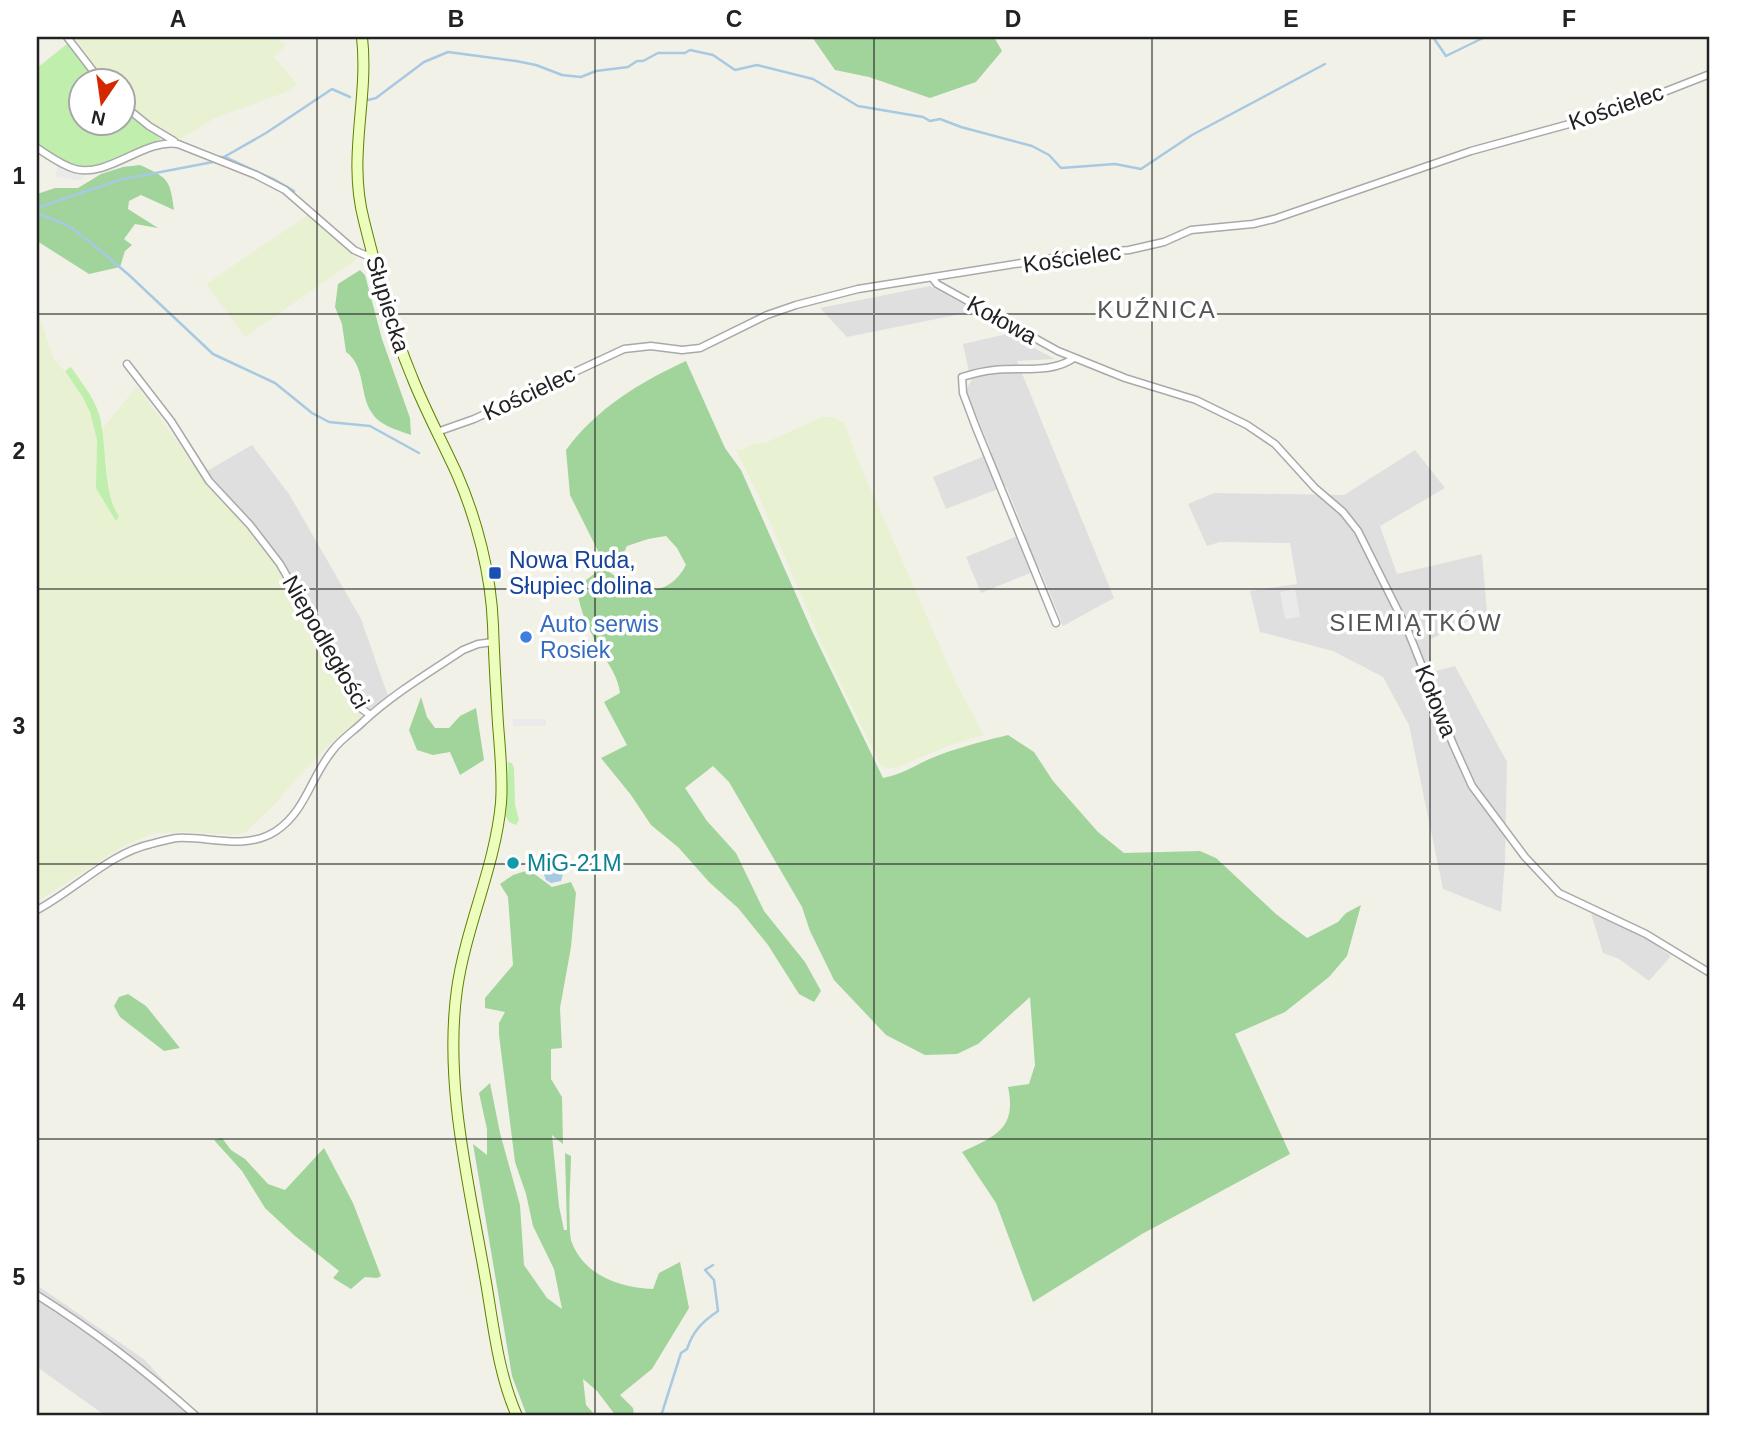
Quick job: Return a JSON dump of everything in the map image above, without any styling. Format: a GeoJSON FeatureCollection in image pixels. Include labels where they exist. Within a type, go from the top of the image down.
{"type":"FeatureCollection","features":[{"type":"Feature","properties":{"kind":"main road","name":"Słupiecka"},"geometry":{"type":"LineString","coordinates":[[362,37],[363,67],[356,158],[363,215],[403,354],[467,500],[489,588],[501,802],[492,857],[458,978],[454,1052],[458,1111],[467,1177],[503,1376],[517,1416]]}},
{"type":"Feature","properties":{"kind":"street"},"geometry":{"type":"LineString","coordinates":[[67,37],[89,66]]}},
{"type":"Feature","properties":{"kind":"street","name":"Kościelec"},"geometry":{"type":"LineString","coordinates":[[437,432],[474,419],[624,349],[652,346],[682,350],[700,348],[767,315],[859,289],[1078,254],[1147,247],[1191,230],[1253,224],[1274,219],[1471,150],[1613,111],[1710,74]]}},
{"type":"Feature","properties":{"kind":"street"},"geometry":{"type":"LineString","coordinates":[[136,115],[178,144],[271,182],[301,203],[354,250],[365,255],[373,253]]}},
{"type":"Feature","properties":{"kind":"street"},"geometry":{"type":"LineString","coordinates":[[37,148],[72,169],[88,170],[169,142],[178,144]]}},
{"type":"Feature","properties":{"kind":"street","name":"Kołowa"},"geometry":{"type":"LineString","coordinates":[[933,279],[937,285],[1074,358],[1125,378],[1196,400],[1261,433],[1281,450],[1315,488],[1343,512],[1358,531],[1414,645],[1472,786],[1525,857],[1559,893],[1646,934],[1710,973]]}},
{"type":"Feature","properties":{"kind":"street","name":"Kołowa"},"geometry":{"type":"LineString","coordinates":[[1056,623],[975,425],[963,393],[962,377],[993,370],[1055,367],[1074,358]]}},
{"type":"Feature","properties":{"kind":"street","name":"Niepodległości"},"geometry":{"type":"LineString","coordinates":[[37,910],[127,852],[148,844],[177,838],[243,842],[272,833],[286,824],[304,802],[331,752],[370,715],[362,709],[274,555],[209,481],[170,421],[127,365]]}},
{"type":"Feature","properties":{"kind":"street"},"geometry":{"type":"LineString","coordinates":[[370,715],[463,650],[493,642]]}},
{"type":"Feature","properties":{"kind":"street"},"geometry":{"type":"LineString","coordinates":[[37,1295],[89,1328],[197,1416]]}},
{"type":"Feature","properties":{"kind":"shaded area"},"geometry":{"type":"Polygon","coordinates":[[[58,164],[87,173],[80,181],[55,177],[58,164]]]}},
{"type":"Feature","properties":{"kind":"shaded area"},"geometry":{"type":"Polygon","coordinates":[[[930,286],[976,311],[847,337],[820,308],[930,286]]]}},
{"type":"Feature","properties":{"kind":"shaded area"},"geometry":{"type":"Polygon","coordinates":[[[1007,334],[1055,359],[1017,361],[1114,598],[1063,626],[1040,569],[981,593],[966,557],[1025,533],[1006,486],[946,509],[933,477],[992,453],[966,390],[971,381],[963,344],[1007,334]]]}},
{"type":"Feature","properties":{"kind":"shaded area"},"geometry":{"type":"Polygon","coordinates":[[[252,445],[289,494],[361,619],[388,696],[369,710],[281,562],[207,471],[252,445]]]}},
{"type":"Feature","properties":{"kind":"shaded area"},"geometry":{"type":"Polygon","coordinates":[[[1415,450],[1445,488],[1380,526],[1397,574],[1482,554],[1487,612],[1429,640],[1432,672],[1455,666],[1507,762],[1501,912],[1443,889],[1409,725],[1383,677],[1333,651],[1260,632],[1250,591],[1297,584],[1290,543],[1220,542],[1207,546],[1188,504],[1214,493],[1344,495],[1415,450]]]}},
{"type":"Feature","properties":{"kind":"shaded area"},"geometry":{"type":"Polygon","coordinates":[[[1295,589],[1300,617],[1285,619],[1280,592],[1295,589]]]}},
{"type":"Feature","properties":{"kind":"shaded area"},"geometry":{"type":"Polygon","coordinates":[[[513,719],[546,719],[546,726],[513,726],[513,719]]]}},
{"type":"Feature","properties":{"kind":"shaded area"},"geometry":{"type":"Polygon","coordinates":[[[1591,913],[1629,926],[1671,956],[1649,981],[1619,959],[1603,953],[1591,913]]]}},
{"type":"Feature","properties":{"kind":"shaded area"},"geometry":{"type":"Polygon","coordinates":[[[37,1285],[145,1360],[195,1416],[106,1416],[37,1367],[37,1285]]]}},
{"type":"Feature","properties":{"kind":"green space"},"geometry":{"type":"Polygon","coordinates":[[[75,37],[276,37],[286,45],[274,57],[297,84],[289,91],[215,118],[179,140],[136,112],[136,66],[95,66],[75,37]]]}},
{"type":"Feature","properties":{"kind":"green space"},"geometry":{"type":"Polygon","coordinates":[[[812,37],[994,37],[1002,51],[976,82],[930,98],[869,77],[835,70],[812,37]]]}},
{"type":"Feature","properties":{"kind":"green space"},"geometry":{"type":"Polygon","coordinates":[[[67,44],[84,66],[66,66],[66,136],[136,136],[136,120],[161,139],[120,158],[96,165],[76,165],[66,161],[37,144],[37,68],[67,44]]]}},
{"type":"Feature","properties":{"kind":"green space"},"geometry":{"type":"Polygon","coordinates":[[[140,165],[166,181],[174,210],[141,195],[129,201],[128,209],[158,228],[135,224],[124,239],[132,245],[125,251],[120,267],[89,274],[37,241],[37,194],[55,188],[78,188],[101,174],[140,165]]]}},
{"type":"Feature","properties":{"kind":"green space"},"geometry":{"type":"Polygon","coordinates":[[[308,215],[357,259],[245,337],[206,284],[308,215]]]}},
{"type":"Feature","properties":{"kind":"green space"},"geometry":{"type":"Polygon","coordinates":[[[360,270],[365,275],[382,339],[410,418],[411,435],[390,427],[375,417],[365,398],[357,365],[346,352],[342,324],[335,307],[338,284],[360,270]]]}},
{"type":"Feature","properties":{"kind":"green space"},"geometry":{"type":"Polygon","coordinates":[[[37,309],[53,357],[76,386],[90,412],[97,440],[96,477],[114,510],[102,429],[137,386],[212,491],[272,558],[363,716],[333,741],[246,832],[235,835],[156,833],[125,845],[37,902],[37,309]]]}},
{"type":"Feature","properties":{"kind":"green space"},"geometry":{"type":"Polygon","coordinates":[[[686,361],[725,448],[741,470],[812,631],[883,778],[953,750],[1008,735],[1034,752],[1053,781],[1098,832],[1124,853],[1200,851],[1216,858],[1276,914],[1307,938],[1338,922],[1346,913],[1361,905],[1347,956],[1329,977],[1285,1012],[1235,1034],[1290,1154],[1142,1234],[1033,1302],[996,1203],[962,1152],[993,1135],[1006,1122],[1010,1101],[1008,1087],[1029,1084],[1035,1065],[1030,997],[978,1044],[957,1054],[925,1055],[886,1035],[834,980],[810,931],[802,907],[729,782],[713,766],[685,788],[707,821],[736,853],[764,911],[805,962],[821,991],[814,1002],[799,994],[768,945],[738,908],[709,882],[679,848],[651,825],[601,758],[627,745],[604,702],[620,693],[616,677],[586,621],[577,587],[602,568],[625,583],[652,590],[675,580],[686,565],[677,548],[666,536],[627,546],[621,558],[610,561],[599,553],[570,495],[566,450],[605,409],[652,378],[686,361]]]}},
{"type":"Feature","properties":{"kind":"green space"},"geometry":{"type":"Polygon","coordinates":[[[71,367],[99,414],[110,496],[119,516],[116,521],[96,488],[97,440],[90,412],[65,371],[71,367]]]}},
{"type":"Feature","properties":{"kind":"green space"},"geometry":{"type":"Polygon","coordinates":[[[822,417],[833,417],[845,424],[857,458],[957,685],[984,735],[895,768],[886,768],[880,764],[824,649],[758,494],[735,449],[743,450],[752,444],[765,443],[822,417]]]}},
{"type":"Feature","properties":{"kind":"green space"},"geometry":{"type":"Polygon","coordinates":[[[421,697],[427,717],[435,728],[449,728],[460,716],[476,708],[484,760],[460,775],[450,752],[433,755],[417,750],[409,730],[421,697]]]}},
{"type":"Feature","properties":{"kind":"green space"},"geometry":{"type":"Polygon","coordinates":[[[508,762],[512,763],[514,768],[515,804],[519,820],[516,825],[509,822],[506,816],[508,762]]]}},
{"type":"Feature","properties":{"kind":"green space"},"geometry":{"type":"Polygon","coordinates":[[[529,870],[552,887],[571,882],[576,893],[571,947],[560,1008],[562,1048],[551,1049],[551,1079],[562,1097],[563,1144],[552,1135],[564,1230],[567,1230],[565,1153],[571,1156],[572,1243],[586,1264],[595,1272],[617,1283],[653,1289],[659,1273],[680,1262],[689,1308],[652,1369],[620,1395],[633,1408],[634,1416],[616,1416],[597,1391],[583,1379],[586,1405],[596,1416],[527,1416],[512,1376],[473,1144],[487,1155],[487,1129],[479,1093],[490,1083],[500,1133],[520,1205],[524,1265],[547,1298],[562,1309],[554,1269],[533,1226],[515,1162],[499,1035],[499,1023],[505,1012],[485,1008],[485,998],[513,965],[508,897],[500,884],[513,875],[529,870]]]}},
{"type":"Feature","properties":{"kind":"green space"},"geometry":{"type":"Polygon","coordinates":[[[128,994],[146,1006],[180,1048],[164,1051],[120,1017],[114,1006],[119,997],[128,994]]]}},
{"type":"Feature","properties":{"kind":"green space"},"geometry":{"type":"Polygon","coordinates":[[[222,1138],[231,1150],[245,1159],[268,1184],[285,1190],[324,1148],[353,1203],[381,1276],[365,1277],[351,1289],[333,1278],[339,1271],[265,1208],[242,1171],[214,1140],[222,1138]]]}},
{"type":"Feature","properties":{"kind":"water"},"geometry":{"type":"Polygon","coordinates":[[[562,862],[565,867],[561,881],[551,883],[546,880],[543,872],[546,865],[562,862]]]}},
{"type":"Feature","properties":{"kind":"waterway"},"geometry":{"type":"LineString","coordinates":[[1433,37],[1446,56],[1485,37]]}},
{"type":"Feature","properties":{"kind":"waterway"},"geometry":{"type":"LineString","coordinates":[[368,100],[376,98],[424,62],[448,52],[516,61],[562,75],[581,77],[596,71],[628,67],[658,53],[685,53],[690,50],[713,55],[735,70],[757,65],[813,79],[858,106],[923,117],[930,121],[940,119],[1032,146],[1049,155],[1061,168],[1115,164],[1141,169],[1192,135],[1325,64]]}},
{"type":"Feature","properties":{"kind":"waterway"},"geometry":{"type":"LineString","coordinates":[[218,157],[224,157],[266,133],[332,89],[350,97]]}},
{"type":"Feature","properties":{"kind":"waterway"},"geometry":{"type":"LineString","coordinates":[[225,157],[294,191]]}},
{"type":"Feature","properties":{"kind":"waterway"},"geometry":{"type":"LineString","coordinates":[[37,208],[119,180],[213,162]]}},
{"type":"Feature","properties":{"kind":"waterway"},"geometry":{"type":"LineString","coordinates":[[37,213],[69,226],[89,241],[213,354],[275,383],[312,413],[329,422],[370,426],[419,453]]}},
{"type":"Feature","properties":{"kind":"waterway"},"geometry":{"type":"LineString","coordinates":[[661,1416],[681,1353],[687,1349],[699,1327],[718,1311],[714,1280],[705,1270],[713,1265]]}},
{"type":"Feature","properties":{"kind":"place","name":"Nowa Ruda, Słupiec dolina"},"geometry":{"type":"Point","coordinates":[495,573]}},
{"type":"Feature","properties":{"kind":"place","name":"Auto serwis Rosiek"},"geometry":{"type":"Point","coordinates":[526,637]}},
{"type":"Feature","properties":{"kind":"place","name":"MiG-21M"},"geometry":{"type":"Point","coordinates":[513,863]}},
{"type":"Feature","properties":{"kind":"district","name":"KUŹNICA"},"geometry":{"type":"Point","coordinates":[1157,309]}},
{"type":"Feature","properties":{"kind":"district","name":"SIEMIĄTKÓW"},"geometry":{"type":"Point","coordinates":[1416,622]}}]}
